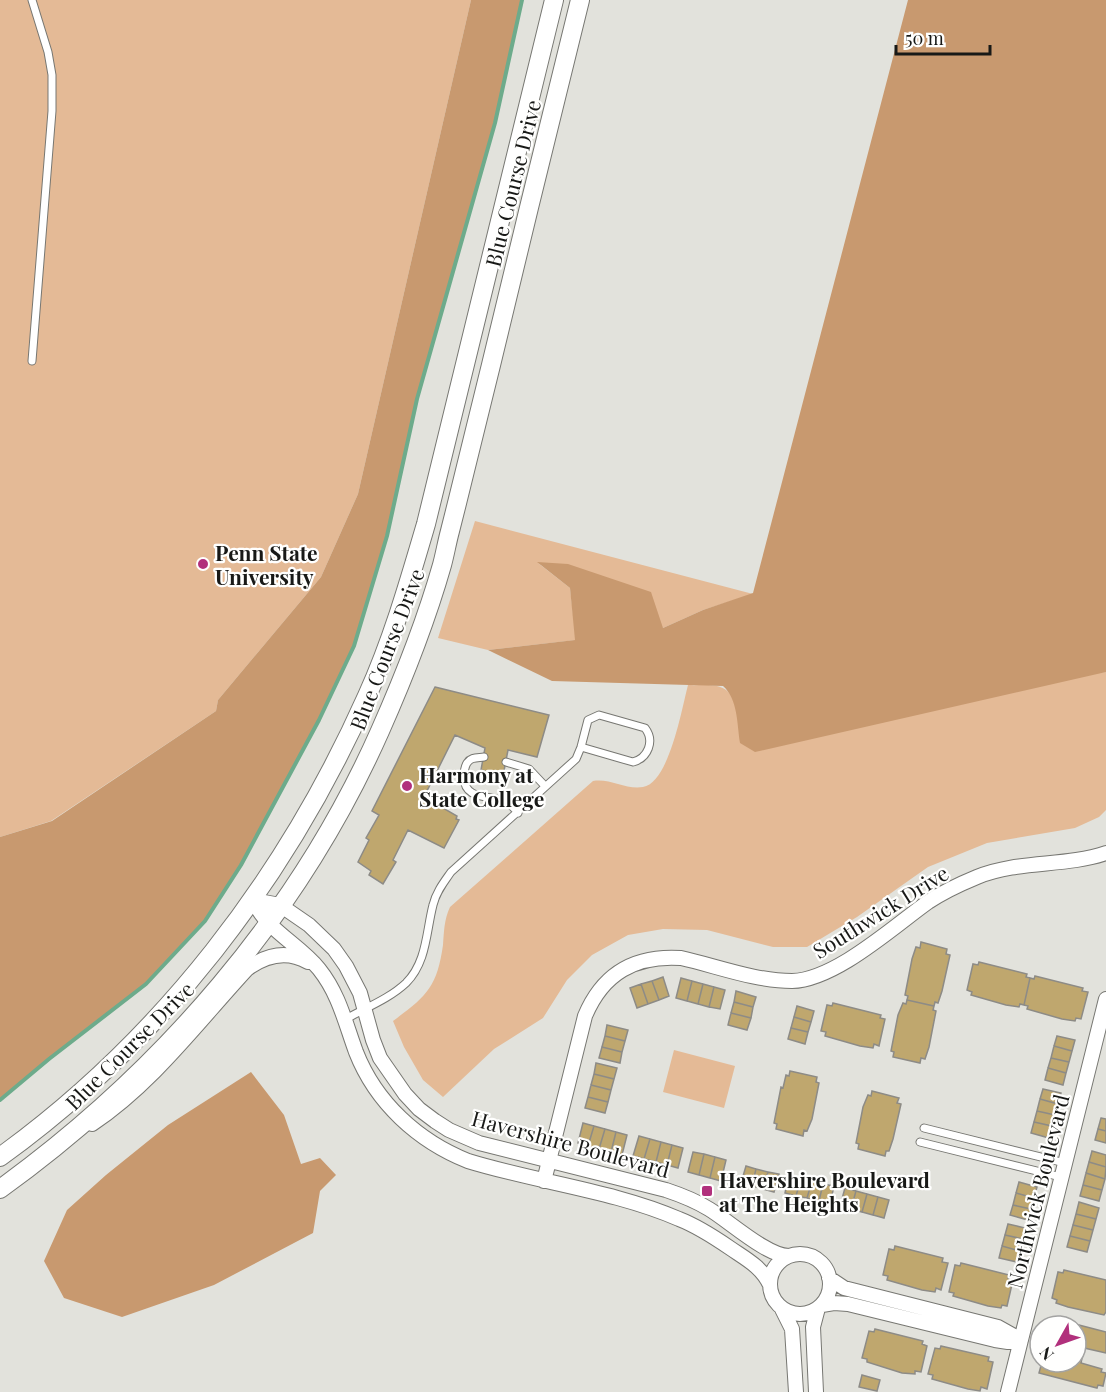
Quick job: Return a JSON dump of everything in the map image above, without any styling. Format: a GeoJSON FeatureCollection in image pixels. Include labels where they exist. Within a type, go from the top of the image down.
{"type":"FeatureCollection","features":[{"type":"Feature","properties":{"kind":"main road","name":"Blue Course Drive"},"geometry":{"type":"LineString","coordinates":[[0,1156],[69,1103],[136,1039],[214,951],[253,900],[294,838],[348,736],[377,673],[407,591],[431,502],[554,0]]}},
{"type":"Feature","properties":{"kind":"main road","name":"Blue Course Drive"},"geometry":{"type":"LineString","coordinates":[[0,1189],[37,1162],[107,1103],[165,1047],[215,991],[280,905],[321,841],[362,770],[422,628],[443,562],[580,0]]}},
{"type":"Feature","properties":{"kind":"street","name":"Southwick Drive"},"geometry":{"type":"LineString","coordinates":[[544,1181],[588,1009],[601,987],[628,967],[647,959],[681,958],[781,980],[810,979],[838,966],[929,902],[970,880],[1011,867],[1106,853]]}},
{"type":"Feature","properties":{"kind":"street","name":"Havershire Boulevard"},"geometry":{"type":"LineString","coordinates":[[253,900],[280,905],[309,925],[334,949],[360,993],[363,1009],[380,1058],[405,1094],[435,1121],[464,1137],[687,1197],[722,1217],[771,1251],[778,1255],[789,1256]]}},
{"type":"Feature","properties":{"kind":"street","name":"Havershire Boulevard"},"geometry":{"type":"LineString","coordinates":[[253,900],[260,914],[318,967],[331,986],[365,1070],[384,1099],[409,1126],[437,1146],[468,1161],[633,1203],[681,1219],[752,1263],[770,1285]]}},
{"type":"Feature","properties":{"kind":"street"},"geometry":{"type":"LineString","coordinates":[[37,1162],[115,1109],[155,1071],[247,969],[259,960],[276,955],[290,955],[304,959],[318,967]]}},
{"type":"Feature","properties":{"kind":"street","name":"Northwick Boulevard"},"geometry":{"type":"LineString","coordinates":[[1008,1392],[1104,1015],[1106,999]]}},
{"type":"Feature","properties":{"kind":"street"},"geometry":{"type":"LineString","coordinates":[[796,1392],[792,1329],[782,1309],[773,1298],[770,1285],[777,1265],[789,1256],[806,1255],[814,1258],[826,1270],[830,1288],[820,1306],[813,1327],[816,1392]]}},
{"type":"Feature","properties":{"kind":"street"},"geometry":{"type":"LineString","coordinates":[[829,1278],[844,1288],[998,1327],[1021,1340]]}},
{"type":"Feature","properties":{"kind":"street"},"geometry":{"type":"LineString","coordinates":[[782,1309],[805,1314],[820,1306],[834,1303],[848,1304],[995,1340],[1008,1342],[1021,1340]]}},
{"type":"Feature","properties":{"kind":"lane"},"geometry":{"type":"LineString","coordinates":[[32,0],[48,52],[52,75],[52,111],[32,361]]}},
{"type":"Feature","properties":{"kind":"lane"},"geometry":{"type":"LineString","coordinates":[[346,1019],[394,992],[414,973],[424,952],[433,903],[451,872],[576,759],[588,720],[599,715],[645,728],[650,733],[651,740],[646,753],[640,760],[633,762],[581,747]]}},
{"type":"Feature","properties":{"kind":"lane"},"geometry":{"type":"LineString","coordinates":[[483,758],[474,758],[468,762],[464,772],[464,783],[468,790],[476,795],[508,803],[518,813]]}},
{"type":"Feature","properties":{"kind":"lane"},"geometry":{"type":"LineString","coordinates":[[506,762],[529,769],[545,786]]}},
{"type":"Feature","properties":{"kind":"lane"},"geometry":{"type":"LineString","coordinates":[[924,1128],[1065,1163]]}},
{"type":"Feature","properties":{"kind":"lane"},"geometry":{"type":"LineString","coordinates":[[920,1142],[1061,1177]]}},
{"type":"Feature","properties":{"kind":"shaded area","name":"Penn State University"},"geometry":{"type":"Polygon","coordinates":[[[0,0],[471,0],[358,494],[321,577],[218,700],[216,711],[51,821],[0,837],[0,0]]]}},
{"type":"Feature","properties":{"kind":"shaded area"},"geometry":{"type":"Polygon","coordinates":[[[471,0],[522,0],[495,123],[417,399],[387,536],[354,646],[319,720],[241,864],[205,921],[146,984],[0,1100],[0,837],[52,821],[216,711],[218,700],[321,577],[358,494],[471,0]]]}},
{"type":"Feature","properties":{"kind":"shaded area"},"geometry":{"type":"Polygon","coordinates":[[[908,0],[1106,0],[1106,672],[755,752],[740,743],[732,698],[723,686],[552,681],[488,650],[575,640],[570,588],[537,562],[568,564],[651,592],[663,628],[703,610],[753,593],[908,0]]]}},
{"type":"Feature","properties":{"kind":"shaded area"},"geometry":{"type":"Polygon","coordinates":[[[475,521],[753,594],[703,610],[663,628],[538,563],[570,588],[576,640],[488,650],[438,638],[475,521]]]}},
{"type":"Feature","properties":{"kind":"shaded area"},"geometry":{"type":"Polygon","coordinates":[[[1106,672],[1106,810],[1099,817],[1075,828],[987,843],[928,867],[857,917],[807,947],[773,947],[707,930],[663,929],[628,935],[592,955],[567,980],[543,1018],[494,1049],[443,1097],[423,1080],[404,1047],[393,1021],[422,997],[434,981],[441,959],[445,921],[450,907],[593,781],[637,787],[643,787],[652,782],[660,773],[673,743],[688,685],[720,687],[725,689],[733,699],[1106,672]]]}},
{"type":"Feature","properties":{"kind":"shaded area"},"geometry":{"type":"Polygon","coordinates":[[[674,1050],[735,1066],[724,1108],[663,1092],[674,1050]]]}},
{"type":"Feature","properties":{"kind":"shaded area"},"geometry":{"type":"Polygon","coordinates":[[[251,1072],[284,1115],[301,1164],[320,1158],[336,1175],[320,1191],[313,1233],[214,1285],[122,1317],[64,1298],[44,1261],[67,1210],[168,1125],[251,1072]]]}},
{"type":"Feature","properties":{"kind":"building","name":"Harmony at State College"},"geometry":{"type":"Polygon","coordinates":[[[435,687],[549,715],[537,757],[508,750],[503,776],[481,770],[485,748],[455,735],[424,797],[457,816],[456,819],[459,820],[444,848],[408,830],[393,860],[396,862],[383,884],[369,875],[371,871],[358,862],[369,840],[366,838],[379,815],[372,811],[435,687]]]}},
{"type":"Feature","properties":{"kind":"building"},"geometry":{"type":"Polygon","coordinates":[[[921,942],[947,949],[946,954],[950,955],[942,991],[938,1003],[935,1002],[934,1006],[907,1000],[908,996],[905,995],[912,959],[916,947],[920,948],[921,942]]]}},
{"type":"Feature","properties":{"kind":"building"},"geometry":{"type":"Polygon","coordinates":[[[979,962],[1027,974],[1026,977],[1030,978],[1024,1005],[1020,1004],[1019,1007],[1006,1005],[971,995],[972,992],[967,990],[973,964],[978,965],[979,962]]]}},
{"type":"Feature","properties":{"kind":"building"},"geometry":{"type":"Polygon","coordinates":[[[1035,976],[1083,988],[1082,991],[1088,992],[1081,1019],[1076,1018],[1075,1021],[1062,1019],[1027,1009],[1028,1006],[1024,1005],[1030,978],[1034,979],[1035,976]]]}},
{"type":"Feature","properties":{"kind":"building"},"geometry":{"type":"Polygon","coordinates":[[[663,977],[669,996],[659,1000],[652,981],[663,977]]]}},
{"type":"Feature","properties":{"kind":"building"},"geometry":{"type":"Polygon","coordinates":[[[681,978],[692,981],[687,1001],[676,998],[681,978]]]}},
{"type":"Feature","properties":{"kind":"building"},"geometry":{"type":"Polygon","coordinates":[[[652,981],[659,1000],[648,1004],[641,984],[652,981]]]}},
{"type":"Feature","properties":{"kind":"building"},"geometry":{"type":"Polygon","coordinates":[[[692,981],[703,984],[698,1004],[687,1001],[692,981]]]}},
{"type":"Feature","properties":{"kind":"building"},"geometry":{"type":"Polygon","coordinates":[[[641,984],[648,1004],[637,1008],[630,988],[641,984]]]}},
{"type":"Feature","properties":{"kind":"building"},"geometry":{"type":"Polygon","coordinates":[[[703,984],[714,987],[709,1007],[698,1004],[703,984]]]}},
{"type":"Feature","properties":{"kind":"building"},"geometry":{"type":"Polygon","coordinates":[[[714,987],[725,990],[720,1009],[709,1007],[714,987]]]}},
{"type":"Feature","properties":{"kind":"building"},"geometry":{"type":"Polygon","coordinates":[[[736,991],[756,997],[753,1007],[734,1002],[736,991]]]}},
{"type":"Feature","properties":{"kind":"building"},"geometry":{"type":"Polygon","coordinates":[[[907,1000],[934,1006],[933,1010],[936,1011],[929,1047],[925,1059],[921,1058],[920,1063],[893,1057],[894,1052],[891,1051],[898,1015],[903,1003],[906,1004],[907,1000]]]}},
{"type":"Feature","properties":{"kind":"building"},"geometry":{"type":"Polygon","coordinates":[[[734,1002],[753,1007],[751,1018],[731,1013],[734,1002]]]}},
{"type":"Feature","properties":{"kind":"building"},"geometry":{"type":"Polygon","coordinates":[[[833,1003],[881,1015],[880,1018],[885,1019],[879,1046],[874,1044],[873,1048],[860,1046],[825,1036],[826,1032],[821,1031],[827,1005],[832,1006],[833,1003]]]}},
{"type":"Feature","properties":{"kind":"building"},"geometry":{"type":"Polygon","coordinates":[[[797,1006],[814,1011],[811,1022],[794,1017],[797,1006]]]}},
{"type":"Feature","properties":{"kind":"building"},"geometry":{"type":"Polygon","coordinates":[[[731,1013],[751,1018],[747,1030],[728,1025],[731,1013]]]}},
{"type":"Feature","properties":{"kind":"building"},"geometry":{"type":"Polygon","coordinates":[[[794,1017],[811,1022],[808,1032],[791,1028],[794,1017]]]}},
{"type":"Feature","properties":{"kind":"building"},"geometry":{"type":"Polygon","coordinates":[[[607,1025],[628,1030],[625,1041],[605,1036],[607,1025]]]}},
{"type":"Feature","properties":{"kind":"building"},"geometry":{"type":"Polygon","coordinates":[[[791,1028],[808,1032],[805,1044],[788,1039],[791,1028]]]}},
{"type":"Feature","properties":{"kind":"building"},"geometry":{"type":"Polygon","coordinates":[[[605,1036],[625,1041],[622,1052],[602,1047],[605,1036]]]}},
{"type":"Feature","properties":{"kind":"building"},"geometry":{"type":"Polygon","coordinates":[[[1057,1036],[1075,1040],[1072,1051],[1054,1046],[1057,1036]]]}},
{"type":"Feature","properties":{"kind":"building"},"geometry":{"type":"Polygon","coordinates":[[[1054,1046],[1072,1051],[1069,1062],[1051,1058],[1054,1046]]]}},
{"type":"Feature","properties":{"kind":"building"},"geometry":{"type":"Polygon","coordinates":[[[602,1047],[622,1052],[620,1063],[599,1058],[602,1047]]]}},
{"type":"Feature","properties":{"kind":"building"},"geometry":{"type":"Polygon","coordinates":[[[1051,1058],[1069,1062],[1066,1073],[1048,1068],[1051,1058]]]}},
{"type":"Feature","properties":{"kind":"building"},"geometry":{"type":"Polygon","coordinates":[[[596,1063],[617,1068],[614,1079],[594,1074],[596,1063]]]}},
{"type":"Feature","properties":{"kind":"building"},"geometry":{"type":"Polygon","coordinates":[[[1048,1068],[1066,1073],[1063,1085],[1045,1080],[1048,1068]]]}},
{"type":"Feature","properties":{"kind":"building"},"geometry":{"type":"Polygon","coordinates":[[[790,1071],[817,1077],[816,1082],[819,1083],[812,1119],[807,1131],[804,1130],[803,1136],[776,1129],[777,1124],[774,1123],[781,1087],[783,1088],[786,1075],[789,1076],[790,1071]]]}},
{"type":"Feature","properties":{"kind":"building"},"geometry":{"type":"Polygon","coordinates":[[[594,1074],[614,1079],[611,1090],[591,1085],[594,1074]]]}},
{"type":"Feature","properties":{"kind":"building"},"geometry":{"type":"Polygon","coordinates":[[[591,1085],[611,1090],[608,1102],[588,1097],[591,1085]]]}},
{"type":"Feature","properties":{"kind":"building"},"geometry":{"type":"Polygon","coordinates":[[[1043,1089],[1061,1093],[1058,1104],[1040,1099],[1043,1089]]]}},
{"type":"Feature","properties":{"kind":"building"},"geometry":{"type":"Polygon","coordinates":[[[872,1091],[899,1098],[897,1103],[901,1104],[893,1139],[885,1156],[858,1149],[859,1144],[856,1143],[863,1107],[872,1091]]]}},
{"type":"Feature","properties":{"kind":"building"},"geometry":{"type":"Polygon","coordinates":[[[588,1097],[608,1102],[605,1113],[585,1108],[588,1097]]]}},
{"type":"Feature","properties":{"kind":"building"},"geometry":{"type":"Polygon","coordinates":[[[1040,1099],[1058,1104],[1055,1115],[1037,1111],[1040,1099]]]}},
{"type":"Feature","properties":{"kind":"building"},"geometry":{"type":"Polygon","coordinates":[[[1037,1111],[1055,1115],[1052,1126],[1034,1122],[1037,1111]]]}},
{"type":"Feature","properties":{"kind":"building"},"geometry":{"type":"Polygon","coordinates":[[[1101,1118],[1106,1119],[1106,1131],[1098,1129],[1101,1118]]]}},
{"type":"Feature","properties":{"kind":"building"},"geometry":{"type":"Polygon","coordinates":[[[1034,1122],[1052,1126],[1049,1138],[1031,1133],[1034,1122]]]}},
{"type":"Feature","properties":{"kind":"building"},"geometry":{"type":"Polygon","coordinates":[[[583,1123],[594,1126],[588,1146],[578,1143],[583,1123]]]}},
{"type":"Feature","properties":{"kind":"building"},"geometry":{"type":"Polygon","coordinates":[[[594,1126],[605,1129],[599,1149],[588,1146],[594,1126]]]}},
{"type":"Feature","properties":{"kind":"building"},"geometry":{"type":"Polygon","coordinates":[[[605,1129],[616,1132],[611,1152],[599,1149],[605,1129]]]}},
{"type":"Feature","properties":{"kind":"building"},"geometry":{"type":"Polygon","coordinates":[[[1098,1129],[1106,1131],[1106,1143],[1095,1140],[1098,1129]]]}},
{"type":"Feature","properties":{"kind":"building"},"geometry":{"type":"Polygon","coordinates":[[[616,1132],[627,1135],[622,1155],[611,1152],[616,1132]]]}},
{"type":"Feature","properties":{"kind":"building"},"geometry":{"type":"Polygon","coordinates":[[[639,1136],[650,1139],[644,1159],[633,1156],[639,1136]]]}},
{"type":"Feature","properties":{"kind":"building"},"geometry":{"type":"Polygon","coordinates":[[[650,1139],[661,1142],[656,1162],[644,1159],[650,1139]]]}},
{"type":"Feature","properties":{"kind":"building"},"geometry":{"type":"Polygon","coordinates":[[[661,1142],[672,1145],[667,1165],[656,1162],[661,1142]]]}},
{"type":"Feature","properties":{"kind":"building"},"geometry":{"type":"Polygon","coordinates":[[[672,1145],[683,1148],[678,1168],[667,1165],[672,1145]]]}},
{"type":"Feature","properties":{"kind":"building"},"geometry":{"type":"Polygon","coordinates":[[[1092,1151],[1106,1155],[1106,1167],[1089,1162],[1092,1151]]]}},
{"type":"Feature","properties":{"kind":"building"},"geometry":{"type":"Polygon","coordinates":[[[693,1152],[704,1154],[699,1175],[688,1172],[693,1152]]]}},
{"type":"Feature","properties":{"kind":"building"},"geometry":{"type":"Polygon","coordinates":[[[704,1154],[715,1157],[710,1178],[699,1175],[704,1154]]]}},
{"type":"Feature","properties":{"kind":"building"},"geometry":{"type":"Polygon","coordinates":[[[715,1157],[726,1160],[721,1181],[710,1178],[715,1157]]]}},
{"type":"Feature","properties":{"kind":"building"},"geometry":{"type":"Polygon","coordinates":[[[1089,1162],[1106,1167],[1105,1179],[1086,1173],[1089,1162]]]}},
{"type":"Feature","properties":{"kind":"building"},"geometry":{"type":"Polygon","coordinates":[[[746,1166],[756,1169],[752,1186],[741,1183],[746,1166]]]}},
{"type":"Feature","properties":{"kind":"building"},"geometry":{"type":"Polygon","coordinates":[[[756,1169],[768,1172],[763,1189],[752,1186],[756,1169]]]}},
{"type":"Feature","properties":{"kind":"building"},"geometry":{"type":"Polygon","coordinates":[[[768,1172],[779,1174],[774,1192],[763,1189],[768,1172]]]}},
{"type":"Feature","properties":{"kind":"building"},"geometry":{"type":"Polygon","coordinates":[[[1086,1173],[1105,1179],[1102,1190],[1083,1185],[1086,1173]]]}},
{"type":"Feature","properties":{"kind":"building"},"geometry":{"type":"Polygon","coordinates":[[[789,1175],[801,1178],[796,1196],[785,1193],[789,1175]]]}},
{"type":"Feature","properties":{"kind":"building"},"geometry":{"type":"Polygon","coordinates":[[[801,1178],[812,1181],[807,1198],[796,1196],[801,1178]]]}},
{"type":"Feature","properties":{"kind":"building"},"geometry":{"type":"Polygon","coordinates":[[[812,1181],[823,1184],[819,1201],[807,1198],[812,1181]]]}},
{"type":"Feature","properties":{"kind":"building"},"geometry":{"type":"Polygon","coordinates":[[[1019,1182],[1037,1187],[1034,1198],[1016,1193],[1019,1182]]]}},
{"type":"Feature","properties":{"kind":"building"},"geometry":{"type":"Polygon","coordinates":[[[823,1184],[834,1186],[830,1204],[819,1201],[823,1184]]]}},
{"type":"Feature","properties":{"kind":"building"},"geometry":{"type":"Polygon","coordinates":[[[1083,1185],[1102,1190],[1099,1201],[1080,1196],[1083,1185]]]}},
{"type":"Feature","properties":{"kind":"building"},"geometry":{"type":"Polygon","coordinates":[[[845,1188],[856,1191],[851,1209],[840,1206],[845,1188]]]}},
{"type":"Feature","properties":{"kind":"building"},"geometry":{"type":"Polygon","coordinates":[[[856,1191],[867,1194],[862,1212],[851,1209],[856,1191]]]}},
{"type":"Feature","properties":{"kind":"building"},"geometry":{"type":"Polygon","coordinates":[[[1016,1193],[1034,1198],[1031,1209],[1013,1205],[1016,1193]]]}},
{"type":"Feature","properties":{"kind":"building"},"geometry":{"type":"Polygon","coordinates":[[[867,1194],[878,1197],[873,1215],[862,1212],[867,1194]]]}},
{"type":"Feature","properties":{"kind":"building"},"geometry":{"type":"Polygon","coordinates":[[[878,1197],[889,1200],[884,1218],[873,1215],[878,1197]]]}},
{"type":"Feature","properties":{"kind":"building"},"geometry":{"type":"Polygon","coordinates":[[[1079,1202],[1099,1208],[1096,1219],[1076,1214],[1079,1202]]]}},
{"type":"Feature","properties":{"kind":"building"},"geometry":{"type":"Polygon","coordinates":[[[1013,1205],[1031,1209],[1028,1220],[1010,1215],[1013,1205]]]}},
{"type":"Feature","properties":{"kind":"building"},"geometry":{"type":"Polygon","coordinates":[[[1076,1214],[1096,1219],[1093,1230],[1073,1225],[1076,1214]]]}},
{"type":"Feature","properties":{"kind":"building"},"geometry":{"type":"Polygon","coordinates":[[[1008,1224],[1025,1228],[1023,1239],[1005,1235],[1008,1224]]]}},
{"type":"Feature","properties":{"kind":"building"},"geometry":{"type":"Polygon","coordinates":[[[1073,1225],[1093,1230],[1090,1241],[1070,1236],[1073,1225]]]}},
{"type":"Feature","properties":{"kind":"building"},"geometry":{"type":"Polygon","coordinates":[[[1005,1235],[1023,1239],[1020,1251],[1002,1246],[1005,1235]]]}},
{"type":"Feature","properties":{"kind":"building"},"geometry":{"type":"Polygon","coordinates":[[[1070,1236],[1090,1241],[1087,1252],[1067,1247],[1070,1236]]]}},
{"type":"Feature","properties":{"kind":"building"},"geometry":{"type":"Polygon","coordinates":[[[895,1246],[943,1258],[942,1262],[948,1263],[941,1290],[936,1288],[935,1292],[922,1290],[887,1280],[888,1276],[883,1275],[889,1249],[894,1250],[895,1246]]]}},
{"type":"Feature","properties":{"kind":"building"},"geometry":{"type":"Polygon","coordinates":[[[1002,1246],[1020,1251],[1017,1262],[999,1258],[1002,1246]]]}},
{"type":"Feature","properties":{"kind":"building"},"geometry":{"type":"Polygon","coordinates":[[[961,1263],[1009,1275],[1008,1278],[1013,1280],[1007,1306],[1002,1305],[1001,1308],[988,1306],[953,1296],[954,1293],[949,1292],[955,1265],[960,1266],[961,1263]]]}},
{"type":"Feature","properties":{"kind":"building"},"geometry":{"type":"Polygon","coordinates":[[[1064,1270],[1106,1280],[1106,1312],[1104,1315],[1056,1303],[1057,1300],[1052,1298],[1058,1272],[1063,1273],[1064,1270]]]}},
{"type":"Feature","properties":{"kind":"building"},"geometry":{"type":"Polygon","coordinates":[[[1088,1327],[1106,1332],[1106,1353],[1088,1349],[1088,1327]]]}},
{"type":"Feature","properties":{"kind":"building"},"geometry":{"type":"Polygon","coordinates":[[[875,1329],[923,1341],[922,1344],[927,1346],[921,1372],[902,1373],[867,1362],[867,1359],[862,1358],[869,1331],[874,1332],[875,1329]]]}},
{"type":"Feature","properties":{"kind":"building"},"geometry":{"type":"Polygon","coordinates":[[[941,1346],[989,1357],[988,1361],[993,1362],[987,1389],[981,1387],[980,1391],[968,1389],[932,1379],[933,1375],[928,1374],[935,1348],[940,1349],[941,1346]]]}},
{"type":"Feature","properties":{"kind":"building"},"geometry":{"type":"Polygon","coordinates":[[[1088,1365],[1102,1369],[1101,1372],[1106,1373],[1103,1386],[1098,1385],[1097,1388],[1043,1374],[1088,1374],[1088,1365]]]}},
{"type":"Feature","properties":{"kind":"building"},"geometry":{"type":"Polygon","coordinates":[[[862,1375],[880,1380],[877,1391],[859,1387],[862,1375]]]}},
{"type":"Feature","properties":{"kind":"waterway"},"geometry":{"type":"LineString","coordinates":[[0,1100],[146,984],[205,921],[241,865],[319,720],[354,646],[387,536],[417,399],[495,123],[522,0]]}},
{"type":"Feature","properties":{"kind":"place","name":"Penn State University"},"geometry":{"type":"Point","coordinates":[203,564]}},
{"type":"Feature","properties":{"kind":"place","name":"Harmony at State College"},"geometry":{"type":"Point","coordinates":[407,786]}},
{"type":"Feature","properties":{"kind":"place","name":"Havershire Boulevard at The Heights"},"geometry":{"type":"Point","coordinates":[707,1191]}}]}
